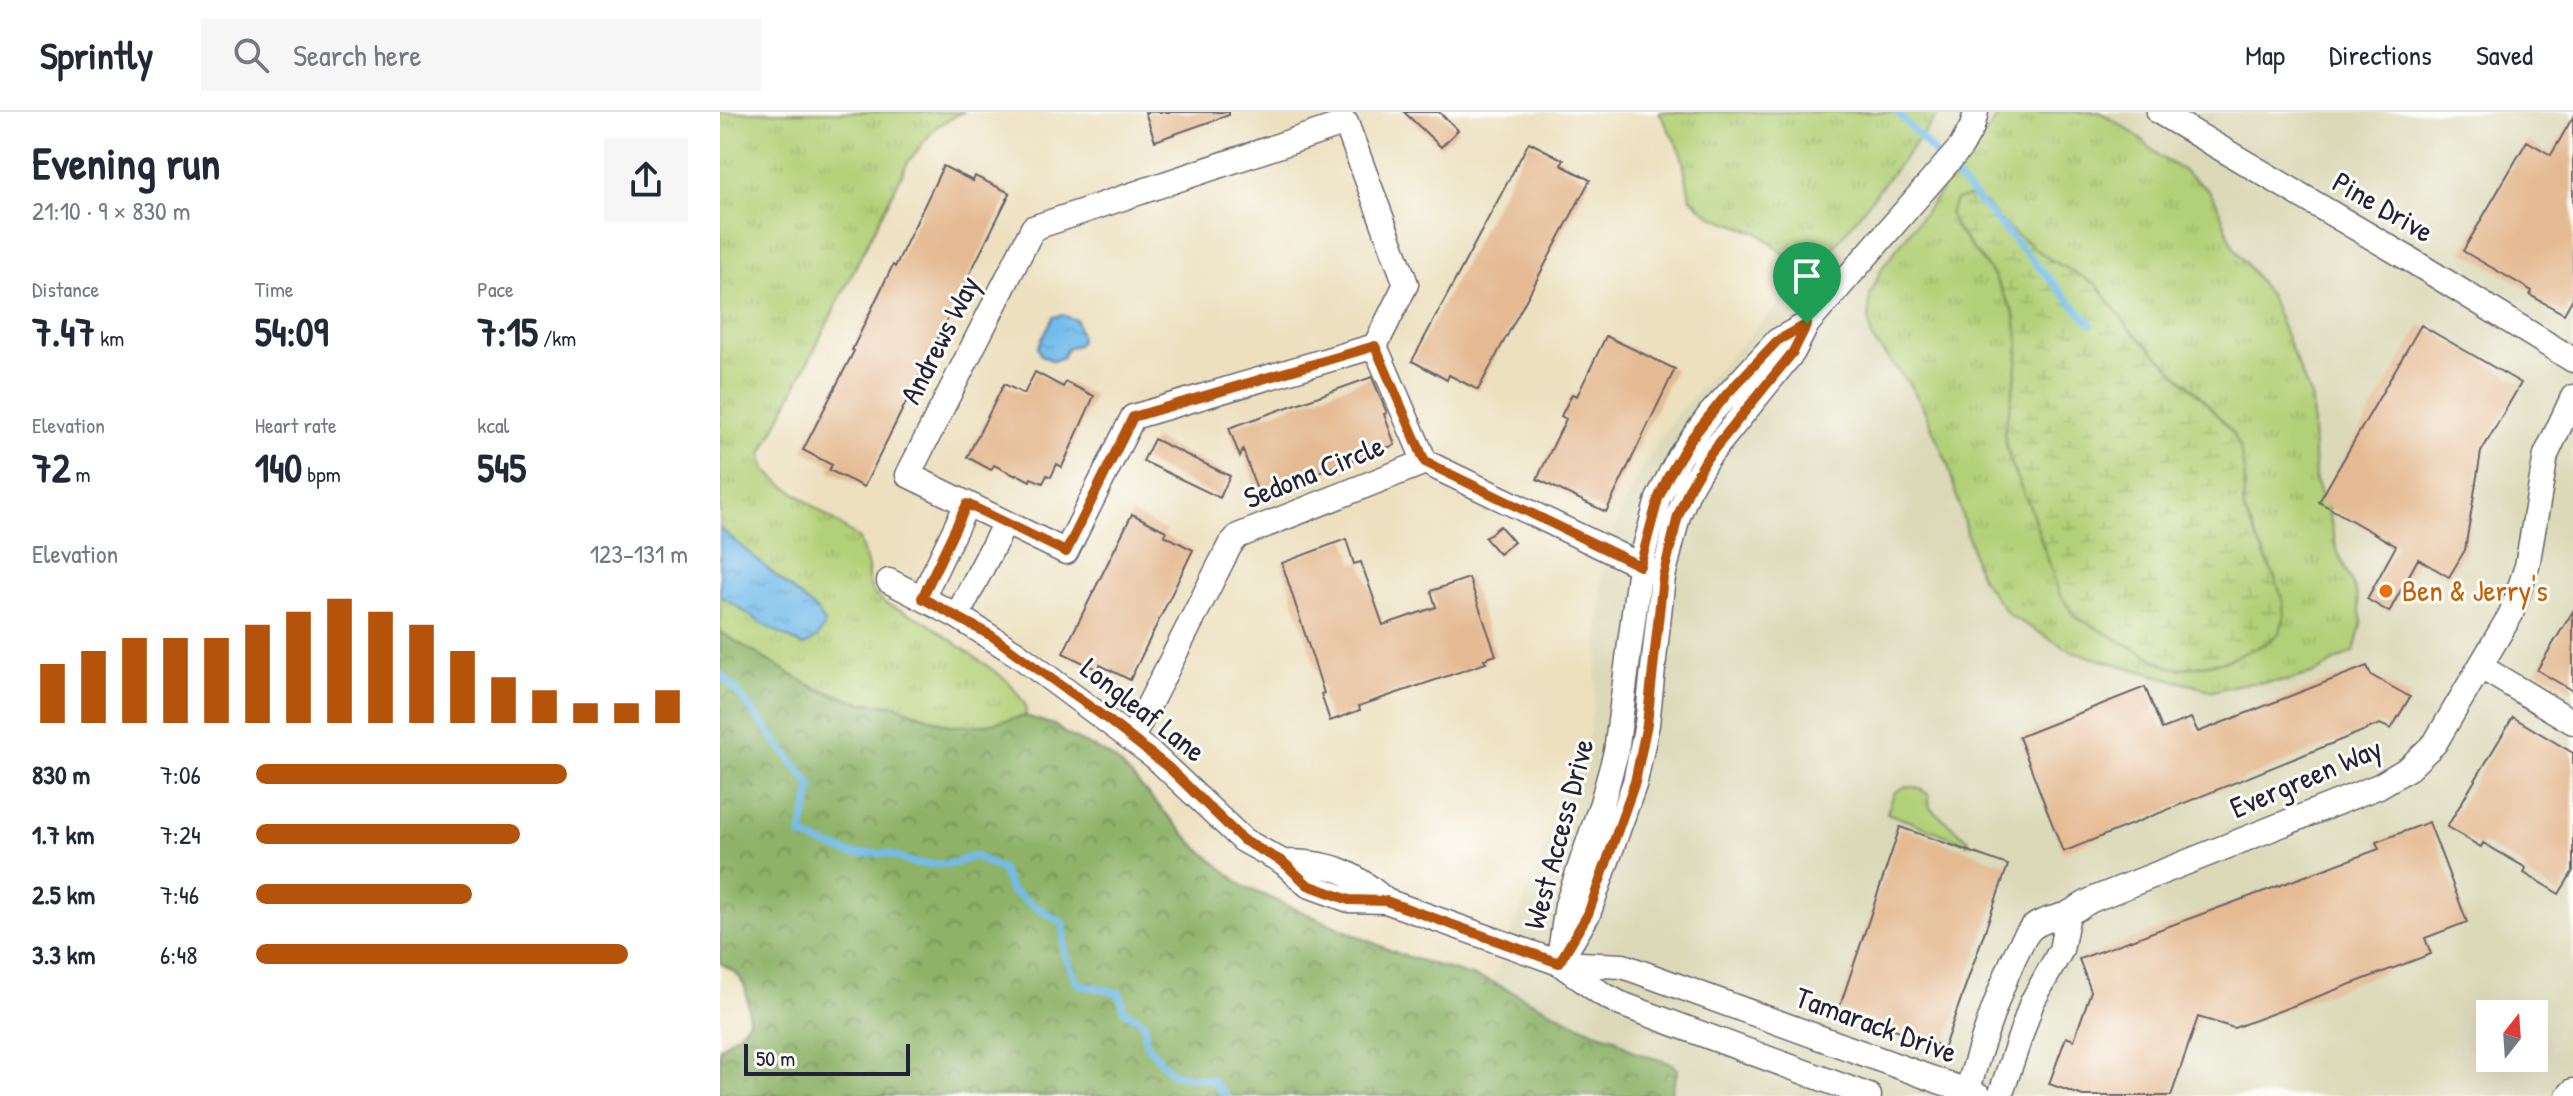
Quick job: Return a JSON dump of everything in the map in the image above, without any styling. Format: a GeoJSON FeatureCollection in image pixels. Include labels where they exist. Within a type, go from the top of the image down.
{"type":"FeatureCollection","features":[{"type":"Feature","properties":{"kind":"street","name":"West Access Drive"},"geometry":{"type":"LineString","coordinates":[[1559,963],[1588,914],[1635,782],[1647,724],[1663,577],[1678,516],[1699,472],[1793,352],[1807,324],[1961,147],[1976,112]]}},
{"type":"Feature","properties":{"kind":"street","name":"Pine Drive"},"geometry":{"type":"LineString","coordinates":[[2159,112],[2573,360]]}},
{"type":"Feature","properties":{"kind":"street","name":"Andrews Way"},"geometry":{"type":"LineString","coordinates":[[1346,123],[1406,284],[1375,346],[1133,417],[1066,552],[908,475],[1033,228],[1346,123]]}},
{"type":"Feature","properties":{"kind":"street","name":"West Access Drive"},"geometry":{"type":"LineString","coordinates":[[1559,963],[1567,905],[1616,752],[1640,566],[1658,499],[1685,448],[1727,394],[1777,341],[1807,324]]}},
{"type":"Feature","properties":{"kind":"street"},"geometry":{"type":"LineString","coordinates":[[1375,346],[1425,462]]}},
{"type":"Feature","properties":{"kind":"street","name":"Evergreen Way"},"geometry":{"type":"LineString","coordinates":[[1971,1094],[2022,940],[2040,923],[2379,786],[2424,756],[2481,667],[2517,601],[2527,566],[2543,466],[2550,443],[2573,397]]}},
{"type":"Feature","properties":{"kind":"street","name":"Sedona Circle"},"geometry":{"type":"LineString","coordinates":[[1132,738],[1230,545],[1238,536],[1425,462],[1663,577]]}},
{"type":"Feature","properties":{"kind":"street"},"geometry":{"type":"LineString","coordinates":[[922,598],[967,504]]}},
{"type":"Feature","properties":{"kind":"street"},"geometry":{"type":"LineString","coordinates":[[957,616],[1005,523]]}},
{"type":"Feature","properties":{"kind":"street","name":"Longleaf Lane"},"geometry":{"type":"LineString","coordinates":[[889,581],[957,616],[1017,654],[1132,738],[1187,784],[1243,840],[1283,862],[1317,862],[1360,879],[1386,901],[1559,963]]}},
{"type":"Feature","properties":{"kind":"street"},"geometry":{"type":"LineString","coordinates":[[2481,667],[2573,722]]}},
{"type":"Feature","properties":{"kind":"street"},"geometry":{"type":"LineString","coordinates":[[2000,1096],[2028,1013],[2061,950],[2068,914]]}},
{"type":"Feature","properties":{"kind":"street"},"geometry":{"type":"LineString","coordinates":[[1559,963],[1621,1004],[1869,1096]]}},
{"type":"Feature","properties":{"kind":"street","name":"Tamarack Drive"},"geometry":{"type":"LineString","coordinates":[[1559,963],[1623,966],[1971,1094]]}},
{"type":"Feature","properties":{"kind":"street","name":"Tamarack Drive"},"geometry":{"type":"LineString","coordinates":[[1738,1049],[1751,1013]]}},
{"type":"Feature","properties":{"kind":"street"},"geometry":{"type":"LineString","coordinates":[[2568,1096],[2573,1091]]}},
{"type":"Feature","properties":{"kind":"shaded area"},"geometry":{"type":"Polygon","coordinates":[[[1940,112],[2573,112],[2573,1096],[1670,1096],[1678,1070],[1673,1064],[1634,1052],[1614,1038],[1592,1031],[1492,982],[1588,738],[1595,698],[1602,579],[1607,550],[1622,509],[1644,464],[1674,418],[1809,270],[1822,262],[1940,112]]]}},
{"type":"Feature","properties":{"kind":"green space"},"geometry":{"type":"Polygon","coordinates":[[[720,112],[963,112],[936,127],[908,162],[762,454],[765,469],[776,479],[859,539],[874,594],[886,604],[925,621],[1008,681],[1025,704],[1026,716],[982,725],[951,726],[894,705],[862,703],[804,683],[720,632],[720,595],[766,626],[804,646],[823,618],[720,528],[720,112]]]}},
{"type":"Feature","properties":{"kind":"green space"},"geometry":{"type":"Polygon","coordinates":[[[1659,112],[1940,112],[1822,262],[1809,270],[1758,233],[1714,217],[1690,197],[1681,152],[1659,112]]]}},
{"type":"Feature","properties":{"kind":"green space"},"geometry":{"type":"Polygon","coordinates":[[[2002,112],[2100,112],[2136,135],[2159,156],[2208,190],[2217,203],[2233,246],[2270,296],[2312,400],[2315,477],[2327,505],[2337,550],[2356,592],[2362,622],[2354,651],[2315,673],[2286,681],[2241,684],[2213,691],[2073,652],[2009,615],[1982,580],[1976,566],[1948,465],[1924,409],[1909,384],[1872,339],[1870,295],[1882,268],[2002,112]],[[1984,203],[1955,227],[1993,274],[2015,315],[2019,345],[2004,434],[2011,465],[2031,509],[2059,593],[2076,617],[2165,665],[2180,669],[2225,661],[2267,643],[2279,632],[2284,619],[2277,583],[2243,508],[2245,478],[2233,433],[2201,397],[2129,328],[2097,285],[2049,259],[2006,227],[1984,203]]]}},
{"type":"Feature","properties":{"kind":"green space"},"geometry":{"type":"Polygon","coordinates":[[[1972,196],[1985,203],[2006,227],[2049,259],[2097,285],[2129,328],[2201,397],[2233,433],[2240,447],[2245,478],[2243,508],[2283,601],[2284,619],[2279,633],[2267,643],[2225,661],[2180,669],[2165,665],[2076,617],[2059,593],[2031,509],[2011,465],[2004,434],[2019,345],[2015,315],[1993,274],[1955,227],[1949,213],[1956,200],[1972,196]]]}},
{"type":"Feature","properties":{"kind":"green space"},"geometry":{"type":"Polygon","coordinates":[[[720,632],[818,690],[862,703],[894,705],[951,726],[982,725],[1026,716],[1054,725],[1120,764],[1195,845],[1243,886],[1399,954],[1492,982],[1592,1031],[1614,1038],[1634,1052],[1673,1064],[1678,1070],[1670,1096],[720,1096],[720,1048],[749,1021],[745,986],[736,974],[720,963],[720,632]]]}},
{"type":"Feature","properties":{"kind":"green space"},"geometry":{"type":"Polygon","coordinates":[[[1906,786],[1919,788],[1929,795],[1930,808],[1969,840],[1968,844],[1887,813],[1894,793],[1906,786]]]}},
{"type":"Feature","properties":{"kind":"water"},"geometry":{"type":"Polygon","coordinates":[[[1062,315],[1076,320],[1081,338],[1078,345],[1067,348],[1062,358],[1053,361],[1041,355],[1038,347],[1053,317],[1062,315]]]}},
{"type":"Feature","properties":{"kind":"water"},"geometry":{"type":"Polygon","coordinates":[[[720,528],[818,612],[825,625],[817,638],[804,646],[766,626],[720,595],[720,528]]]}},
{"type":"Feature","properties":{"kind":"building"},"geometry":{"type":"Polygon","coordinates":[[[1145,112],[1229,112],[1229,115],[1155,141],[1145,112]]]}},
{"type":"Feature","properties":{"kind":"building"},"geometry":{"type":"Polygon","coordinates":[[[1404,112],[1439,112],[1458,130],[1441,147],[1404,112]]]}},
{"type":"Feature","properties":{"kind":"building"},"geometry":{"type":"Polygon","coordinates":[[[2573,117],[2573,298],[2564,314],[2530,295],[2532,291],[2463,251],[2527,141],[2551,155],[2573,117]]]}},
{"type":"Feature","properties":{"kind":"building"},"geometry":{"type":"Polygon","coordinates":[[[1529,142],[1564,160],[1561,165],[1590,180],[1478,390],[1449,375],[1447,380],[1412,361],[1529,142]]]}},
{"type":"Feature","properties":{"kind":"building"},"geometry":{"type":"Polygon","coordinates":[[[943,166],[973,181],[975,176],[1010,193],[864,487],[829,470],[832,465],[803,450],[943,166]]]}},
{"type":"Feature","properties":{"kind":"building"},"geometry":{"type":"Polygon","coordinates":[[[2421,325],[2521,383],[2481,452],[2465,550],[2449,577],[2418,559],[2389,612],[2367,599],[2396,546],[2319,502],[2421,325]]]}},
{"type":"Feature","properties":{"kind":"building"},"geometry":{"type":"Polygon","coordinates":[[[1606,336],[1675,369],[1606,512],[1537,479],[1566,419],[1561,416],[1572,394],[1577,396],[1606,336]]]}},
{"type":"Feature","properties":{"kind":"building"},"geometry":{"type":"Polygon","coordinates":[[[1035,372],[1063,387],[1066,382],[1094,396],[1062,467],[1057,464],[1051,477],[1047,475],[1043,483],[1016,476],[994,465],[991,470],[967,457],[1004,384],[1024,394],[1035,372]]]}},
{"type":"Feature","properties":{"kind":"building"},"geometry":{"type":"Polygon","coordinates":[[[1372,377],[1387,413],[1384,414],[1395,445],[1258,493],[1243,450],[1240,457],[1229,428],[1372,377]]]}},
{"type":"Feature","properties":{"kind":"building"},"geometry":{"type":"Polygon","coordinates":[[[1154,439],[1230,476],[1220,498],[1143,461],[1154,439]]]}},
{"type":"Feature","properties":{"kind":"building"},"geometry":{"type":"Polygon","coordinates":[[[1132,514],[1166,531],[1164,535],[1193,550],[1130,680],[1100,665],[1098,670],[1063,653],[1132,514]]]}},
{"type":"Feature","properties":{"kind":"building"},"geometry":{"type":"Polygon","coordinates":[[[1500,526],[1514,542],[1499,554],[1485,538],[1500,526]]]}},
{"type":"Feature","properties":{"kind":"building"},"geometry":{"type":"Polygon","coordinates":[[[1346,539],[1354,564],[1361,562],[1383,625],[1436,607],[1431,591],[1469,578],[1496,655],[1484,659],[1486,663],[1359,706],[1360,710],[1330,721],[1282,563],[1346,539]]]}},
{"type":"Feature","properties":{"kind":"building"},"geometry":{"type":"Polygon","coordinates":[[[2573,611],[2573,691],[2537,670],[2573,611]]]}},
{"type":"Feature","properties":{"kind":"building"},"geometry":{"type":"Polygon","coordinates":[[[2367,666],[2371,675],[2410,697],[2391,729],[2380,724],[2063,852],[2019,737],[2145,687],[2162,729],[2191,718],[2198,732],[2367,666]]]}},
{"type":"Feature","properties":{"kind":"building"},"geometry":{"type":"Polygon","coordinates":[[[2513,717],[2573,753],[2573,871],[2559,894],[2524,873],[2526,868],[2447,827],[2513,717]]]}},
{"type":"Feature","properties":{"kind":"building"},"geometry":{"type":"Polygon","coordinates":[[[2429,822],[2467,922],[2425,938],[2431,954],[2234,1028],[2198,1017],[2171,1096],[2083,1096],[2049,1084],[2066,1037],[2074,1040],[2091,991],[2079,959],[2379,849],[2376,842],[2429,822]]]}},
{"type":"Feature","properties":{"kind":"building"},"geometry":{"type":"Polygon","coordinates":[[[1900,827],[2008,865],[1944,1047],[1839,1009],[1900,827]]]}},
{"type":"Feature","properties":{"kind":"waterway"},"geometry":{"type":"LineString","coordinates":[[1897,112],[2091,324]]}},
{"type":"Feature","properties":{"kind":"waterway"},"geometry":{"type":"LineString","coordinates":[[720,674],[812,786],[801,836],[852,854],[886,853],[916,864],[952,864],[974,856],[1002,870],[1011,891],[1064,924],[1064,952],[1078,984],[1120,993],[1124,1011],[1144,1022],[1146,1044],[1172,1074],[1212,1080],[1226,1096]]}},
{"type":"Feature","properties":{"kind":"place","name":"Ben & Jerry's"},"geometry":{"type":"Point","coordinates":[2386,591]}},
{"type":"Feature","properties":{"kind":"route"},"geometry":{"type":"LineString","coordinates":[[1807,324],[1793,352],[1707,458],[1678,516],[1663,577],[1647,724],[1635,782],[1588,914],[1559,963],[1386,901],[1349,900],[1308,885],[1283,862],[1243,840],[1169,768],[1107,719],[992,636],[922,598],[967,504],[1066,552],[1133,417],[1375,346],[1425,462],[1640,566],[1658,499],[1690,440],[1727,394],[1777,341],[1807,324]]}}]}
